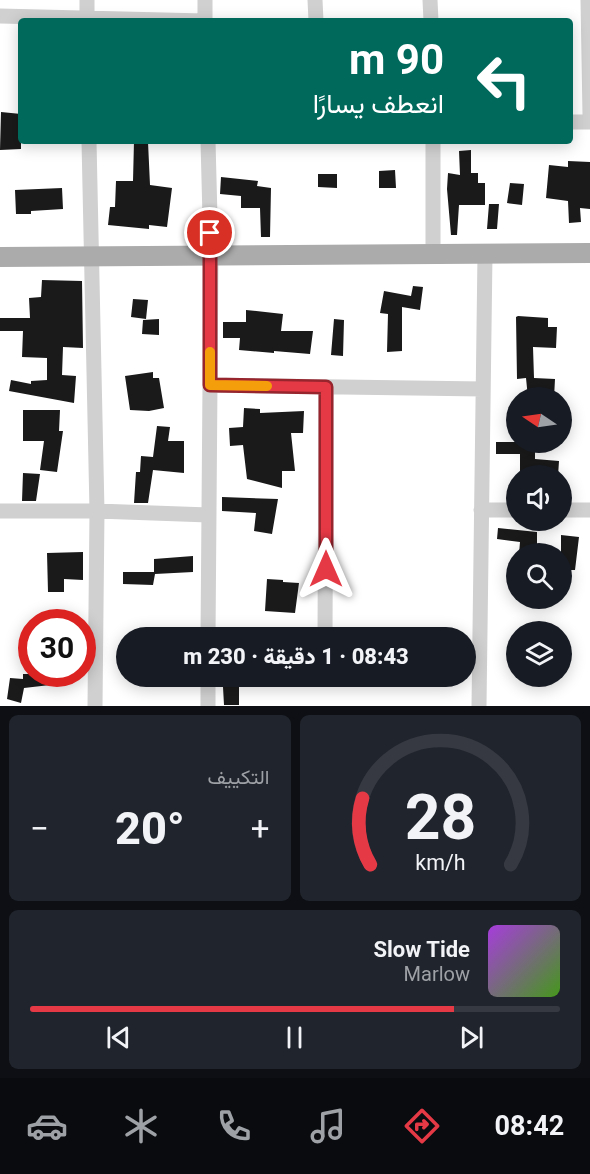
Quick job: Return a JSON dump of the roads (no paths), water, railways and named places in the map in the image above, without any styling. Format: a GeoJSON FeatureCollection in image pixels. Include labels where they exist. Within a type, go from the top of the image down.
{"type":"FeatureCollection","features":[{"type":"Feature","properties":{"kind":"main road"},"geometry":{"type":"LineString","coordinates":[[0,257],[590,253]]}},
{"type":"Feature","properties":{"kind":"street"},"geometry":{"type":"LineString","coordinates":[[87,0],[87,18]]}},
{"type":"Feature","properties":{"kind":"street"},"geometry":{"type":"LineString","coordinates":[[204,0],[205,18]]}},
{"type":"Feature","properties":{"kind":"street"},"geometry":{"type":"LineString","coordinates":[[315,0],[316,18]]}},
{"type":"Feature","properties":{"kind":"street"},"geometry":{"type":"LineString","coordinates":[[430,0],[431,18]]}},
{"type":"Feature","properties":{"kind":"street"},"geometry":{"type":"LineString","coordinates":[[588,0],[590,114]]}},
{"type":"Feature","properties":{"kind":"street"},"geometry":{"type":"LineString","coordinates":[[0,16],[44,18]]}},
{"type":"Feature","properties":{"kind":"street"},"geometry":{"type":"LineString","coordinates":[[573,123],[590,122]]}},
{"type":"Feature","properties":{"kind":"street"},"geometry":{"type":"LineString","coordinates":[[89,144],[97,511],[95,706]]}},
{"type":"Feature","properties":{"kind":"street"},"geometry":{"type":"LineString","coordinates":[[208,144],[211,256],[208,627]]}},
{"type":"Feature","properties":{"kind":"street"},"geometry":{"type":"LineString","coordinates":[[433,144],[433,254]]}},
{"type":"Feature","properties":{"kind":"street"},"geometry":{"type":"LineString","coordinates":[[473,627],[481,510],[485,254]]}},
{"type":"Feature","properties":{"kind":"street"},"geometry":{"type":"LineString","coordinates":[[210,385],[483,389]]}},
{"type":"Feature","properties":{"kind":"street"},"geometry":{"type":"LineString","coordinates":[[325,627],[326,387]]}},
{"type":"Feature","properties":{"kind":"street"},"geometry":{"type":"LineString","coordinates":[[481,510],[506,510]]}},
{"type":"Feature","properties":{"kind":"street"},"geometry":{"type":"LineString","coordinates":[[572,510],[590,510]]}},
{"type":"Feature","properties":{"kind":"street"},"geometry":{"type":"LineString","coordinates":[[0,512],[97,511],[209,515]]}},
{"type":"Feature","properties":{"kind":"street"},"geometry":{"type":"LineString","coordinates":[[476,678],[479,706]]}},
{"type":"Feature","properties":{"kind":"street"},"geometry":{"type":"LineString","coordinates":[[208,687],[208,706]]}}]}
